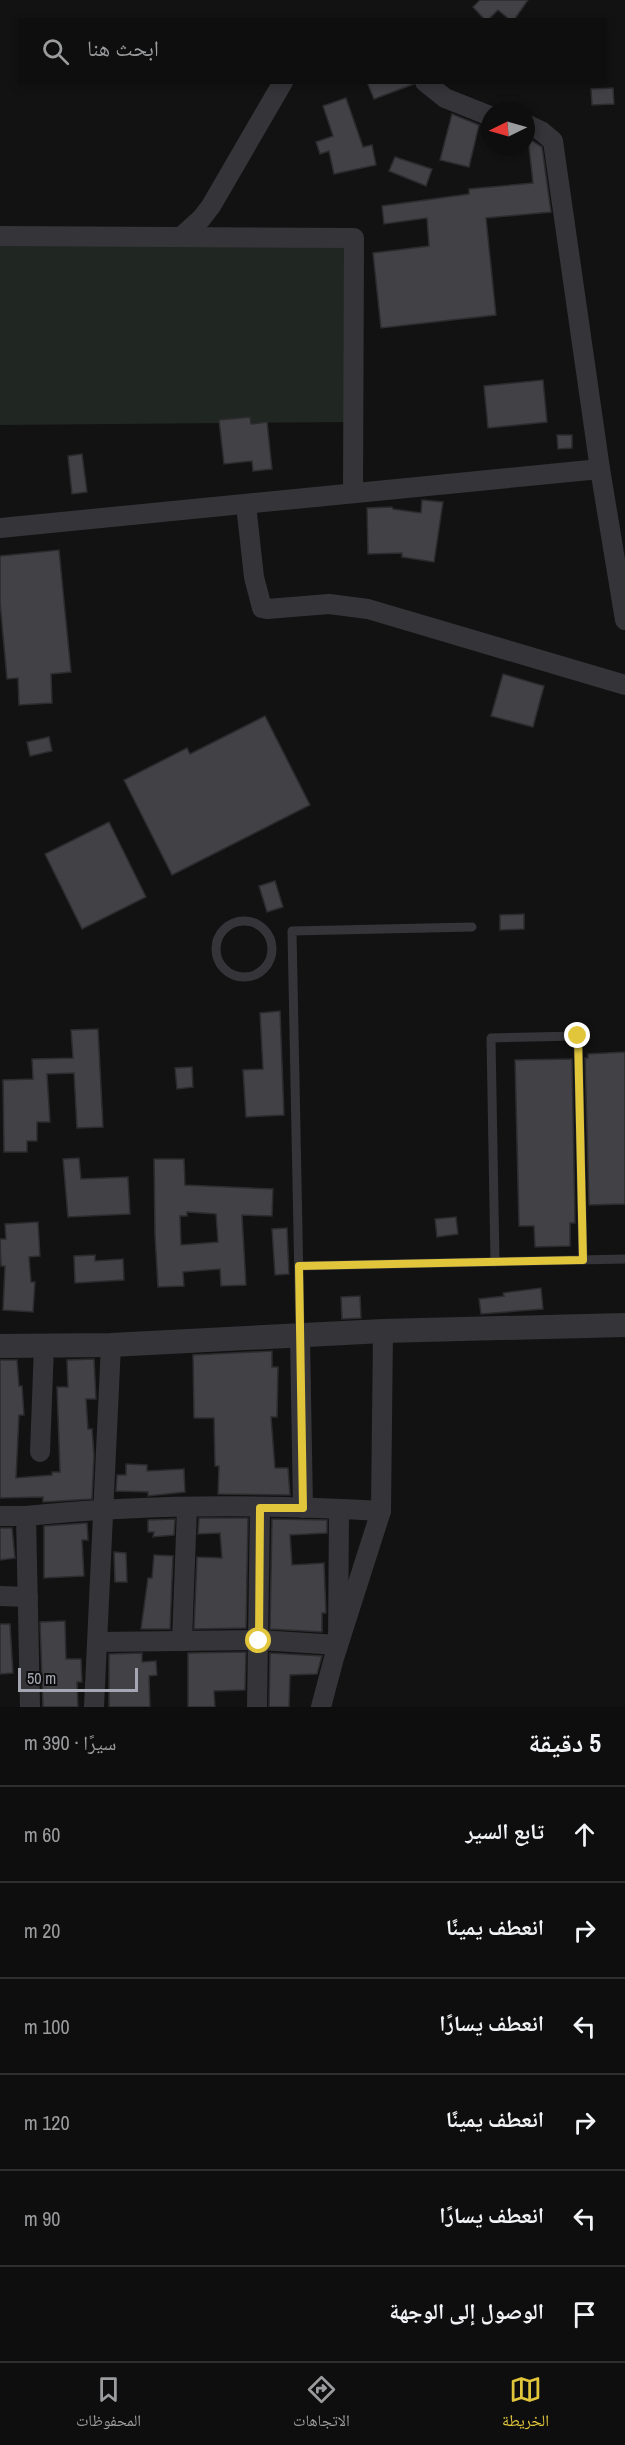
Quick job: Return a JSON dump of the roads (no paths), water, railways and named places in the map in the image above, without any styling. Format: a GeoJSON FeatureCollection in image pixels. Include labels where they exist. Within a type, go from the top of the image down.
{"type":"FeatureCollection","features":[{"type":"Feature","properties":{"kind":"street"},"geometry":{"type":"LineString","coordinates":[[181,237],[201,219],[211,206],[282,84]]}},
{"type":"Feature","properties":{"kind":"street"},"geometry":{"type":"LineString","coordinates":[[428,84],[445,98],[481,112]]}},
{"type":"Feature","properties":{"kind":"street"},"geometry":{"type":"LineString","coordinates":[[535,127],[542,130],[553,141],[600,469],[625,620]]}},
{"type":"Feature","properties":{"kind":"street"},"geometry":{"type":"LineString","coordinates":[[0,236],[354,238],[353,493]]}},
{"type":"Feature","properties":{"kind":"street"},"geometry":{"type":"LineString","coordinates":[[0,528],[600,469]]}},
{"type":"Feature","properties":{"kind":"street"},"geometry":{"type":"LineString","coordinates":[[246,505],[254,577],[262,608],[329,604],[368,609],[625,685]]}},
{"type":"Feature","properties":{"kind":"street"},"geometry":{"type":"LineString","coordinates":[[0,1346],[111,1345],[383,1331],[625,1325]]}},
{"type":"Feature","properties":{"kind":"street"},"geometry":{"type":"LineString","coordinates":[[321,1707],[338,1645],[381,1511],[383,1331]]}},
{"type":"Feature","properties":{"kind":"street"},"geometry":{"type":"LineString","coordinates":[[300,1336],[303,1508]]}},
{"type":"Feature","properties":{"kind":"street"},"geometry":{"type":"LineString","coordinates":[[94,1707],[111,1345]]}},
{"type":"Feature","properties":{"kind":"street"},"geometry":{"type":"LineString","coordinates":[[40,1452],[45,1346]]}},
{"type":"Feature","properties":{"kind":"street"},"geometry":{"type":"LineString","coordinates":[[0,1516],[26,1516],[104,1508],[303,1508],[381,1511]]}},
{"type":"Feature","properties":{"kind":"street"},"geometry":{"type":"LineString","coordinates":[[182,1641],[187,1508]]}},
{"type":"Feature","properties":{"kind":"street"},"geometry":{"type":"LineString","coordinates":[[257,1707],[260,1508]]}},
{"type":"Feature","properties":{"kind":"street"},"geometry":{"type":"LineString","coordinates":[[338,1645],[339,1509]]}},
{"type":"Feature","properties":{"kind":"street"},"geometry":{"type":"LineString","coordinates":[[26,1516],[30,1707]]}},
{"type":"Feature","properties":{"kind":"street"},"geometry":{"type":"LineString","coordinates":[[0,1596],[28,1597]]}},
{"type":"Feature","properties":{"kind":"street"},"geometry":{"type":"LineString","coordinates":[[98,1642],[259,1641],[338,1645]]}},
{"type":"Feature","properties":{"kind":"lane"},"geometry":{"type":"LineString","coordinates":[[250,921],[265,930],[273,946],[269,963],[255,975],[238,977],[223,968],[216,952],[219,934],[232,922],[250,921]]}},
{"type":"Feature","properties":{"kind":"lane"},"geometry":{"type":"LineString","coordinates":[[300,1336],[292,931],[472,927]]}},
{"type":"Feature","properties":{"kind":"lane"},"geometry":{"type":"LineString","coordinates":[[273,946],[292,947]]}},
{"type":"Feature","properties":{"kind":"lane"},"geometry":{"type":"LineString","coordinates":[[495,1262],[490,1038],[578,1036],[583,1260]]}},
{"type":"Feature","properties":{"kind":"lane"},"geometry":{"type":"LineString","coordinates":[[299,1266],[625,1259]]}}]}
